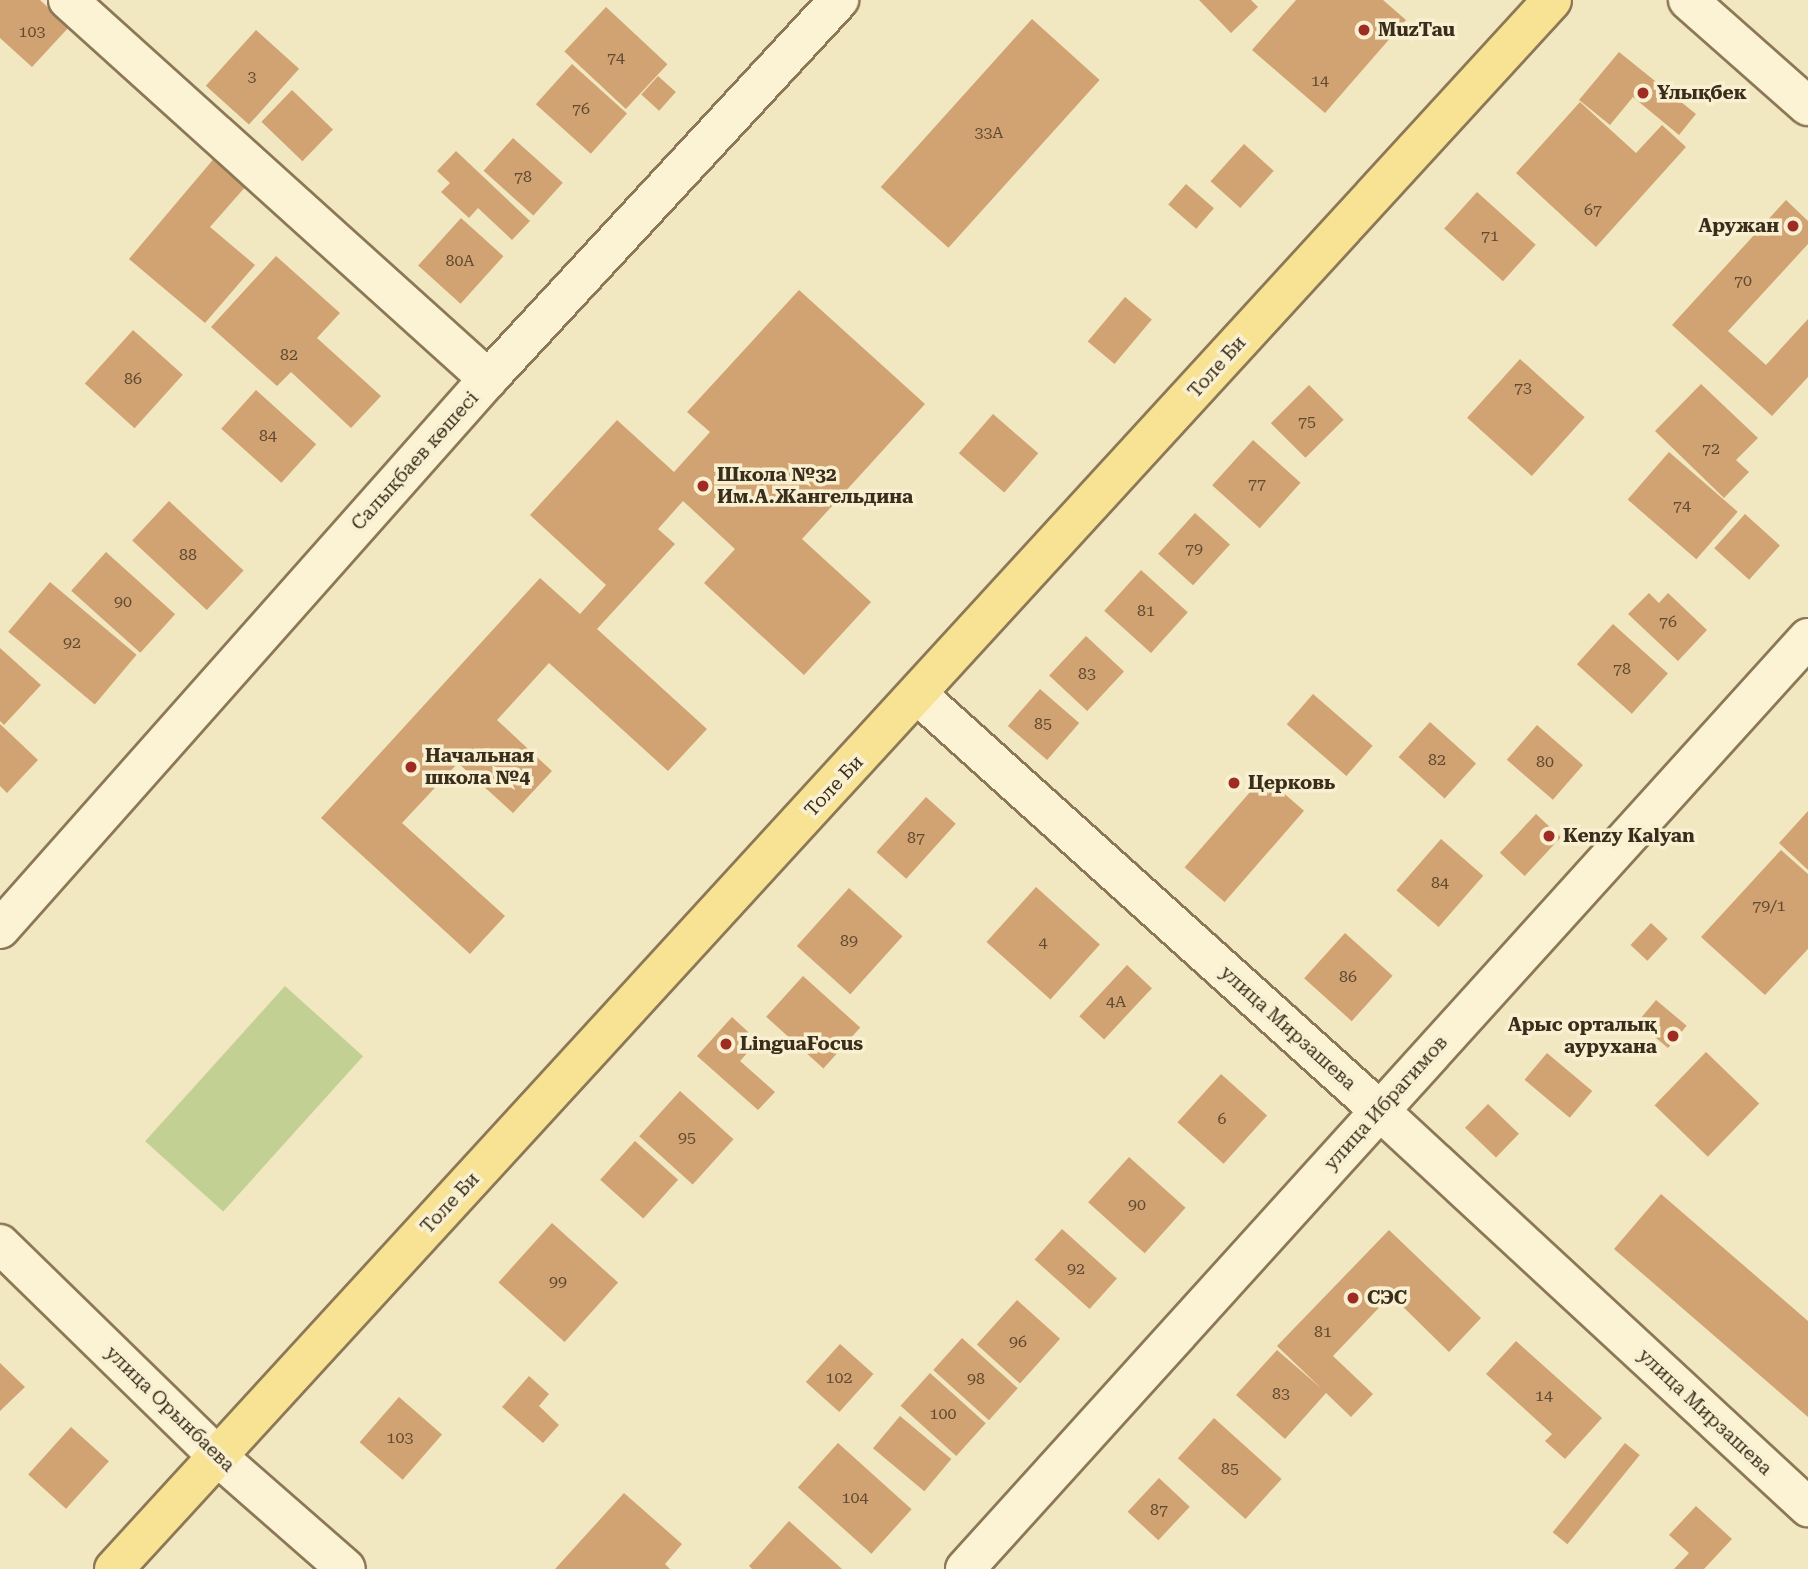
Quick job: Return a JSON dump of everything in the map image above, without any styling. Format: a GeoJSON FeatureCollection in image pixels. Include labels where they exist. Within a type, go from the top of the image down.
{"type":"FeatureCollection","features":[{"type":"Feature","properties":{"kind":"main road","name":"Толе Би"},"geometry":{"type":"LineString","coordinates":[[114,1569],[918,695],[1552,0]]}},
{"type":"Feature","properties":{"kind":"street"},"geometry":{"type":"LineString","coordinates":[[68,0],[488,379]]}},
{"type":"Feature","properties":{"kind":"street","name":"Салықбаев көшесі"},"geometry":{"type":"LineString","coordinates":[[0,929],[488,379],[839,0]]}},
{"type":"Feature","properties":{"kind":"street"},"geometry":{"type":"LineString","coordinates":[[1688,0],[1808,106]]}},
{"type":"Feature","properties":{"kind":"street","name":"улица Ибрагимов"},"geometry":{"type":"LineString","coordinates":[[965,1569],[1808,638]]}},
{"type":"Feature","properties":{"kind":"street","name":"улица Мирзашева"},"geometry":{"type":"LineString","coordinates":[[918,695],[1379,1110],[1808,1507]]}},
{"type":"Feature","properties":{"kind":"street","name":"улица Орынбаева"},"geometry":{"type":"LineString","coordinates":[[0,1244],[217,1456],[346,1569]]}},
{"type":"Feature","properties":{"kind":"green space"},"geometry":{"type":"Polygon","coordinates":[[[285,986],[363,1056],[223,1212],[145,1141],[285,986]]]}},
{"type":"Feature","properties":{"kind":"building"},"geometry":{"type":"Polygon","coordinates":[[[0,0],[40,0],[69,27],[32,67],[0,38],[0,0]]]}},
{"type":"Feature","properties":{"kind":"building"},"geometry":{"type":"Polygon","coordinates":[[[1199,0],[1251,0],[1258,7],[1231,33],[1199,0]]]}},
{"type":"Feature","properties":{"kind":"building"},"geometry":{"type":"Polygon","coordinates":[[[1296,0],[1383,0],[1406,20],[1325,113],[1252,50],[1296,0]]]}},
{"type":"Feature","properties":{"kind":"building"},"geometry":{"type":"Polygon","coordinates":[[[606,7],[667,64],[626,109],[564,52],[606,7]]]}},
{"type":"Feature","properties":{"kind":"building"},"geometry":{"type":"Polygon","coordinates":[[[1032,19],[1100,80],[948,248],[881,187],[1032,19]]]}},
{"type":"Feature","properties":{"kind":"building"},"geometry":{"type":"Polygon","coordinates":[[[256,30],[299,69],[249,125],[206,86],[256,30]]]}},
{"type":"Feature","properties":{"kind":"building"},"geometry":{"type":"Polygon","coordinates":[[[1619,52],[1696,114],[1679,135],[1633,97],[1610,125],[1579,100],[1619,52]]]}},
{"type":"Feature","properties":{"kind":"building"},"geometry":{"type":"Polygon","coordinates":[[[572,64],[627,114],[591,154],[536,104],[572,64]]]}},
{"type":"Feature","properties":{"kind":"building"},"geometry":{"type":"Polygon","coordinates":[[[658,76],[676,92],[659,111],[641,95],[658,76]]]}},
{"type":"Feature","properties":{"kind":"building"},"geometry":{"type":"Polygon","coordinates":[[[292,90],[333,130],[302,161],[261,122],[292,90]]]}},
{"type":"Feature","properties":{"kind":"building"},"geometry":{"type":"Polygon","coordinates":[[[1580,102],[1636,153],[1662,125],[1686,147],[1596,247],[1516,173],[1580,102]]]}},
{"type":"Feature","properties":{"kind":"building"},"geometry":{"type":"Polygon","coordinates":[[[513,138],[563,183],[533,216],[484,171],[513,138]]]}},
{"type":"Feature","properties":{"kind":"building"},"geometry":{"type":"Polygon","coordinates":[[[1244,144],[1274,171],[1240,208],[1211,181],[1244,144]]]}},
{"type":"Feature","properties":{"kind":"building"},"geometry":{"type":"Polygon","coordinates":[[[222,149],[254,177],[210,227],[255,265],[205,323],[129,259],[222,149]]]}},
{"type":"Feature","properties":{"kind":"building"},"geometry":{"type":"Polygon","coordinates":[[[456,151],[530,221],[512,240],[478,208],[469,218],[441,192],[450,183],[437,171],[456,151]]]}},
{"type":"Feature","properties":{"kind":"building"},"geometry":{"type":"Polygon","coordinates":[[[1186,184],[1214,208],[1196,229],[1168,204],[1186,184]]]}},
{"type":"Feature","properties":{"kind":"building"},"geometry":{"type":"Polygon","coordinates":[[[1477,192],[1536,245],[1503,281],[1444,228],[1477,192]]]}},
{"type":"Feature","properties":{"kind":"building"},"geometry":{"type":"Polygon","coordinates":[[[1786,200],[1808,221],[1808,244],[1728,331],[1766,365],[1808,319],[1808,377],[1772,416],[1672,325],[1786,200]]]}},
{"type":"Feature","properties":{"kind":"building"},"geometry":{"type":"Polygon","coordinates":[[[461,218],[503,256],[461,304],[418,266],[461,218]]]}},
{"type":"Feature","properties":{"kind":"building"},"geometry":{"type":"Polygon","coordinates":[[[276,256],[340,313],[317,338],[381,396],[351,428],[291,372],[277,386],[211,327],[276,256]]]}},
{"type":"Feature","properties":{"kind":"building"},"geometry":{"type":"Polygon","coordinates":[[[799,290],[925,404],[802,539],[871,602],[804,675],[704,583],[735,549],[683,501],[658,529],[675,544],[597,629],[707,729],[668,771],[549,663],[497,720],[552,771],[513,813],[458,763],[402,823],[505,916],[470,954],[321,818],[540,578],[580,614],[606,585],[530,515],[617,420],[674,472],[710,432],[687,412],[799,290]]]}},
{"type":"Feature","properties":{"kind":"building"},"geometry":{"type":"Polygon","coordinates":[[[1125,297],[1152,319],[1115,364],[1088,341],[1125,297]]]}},
{"type":"Feature","properties":{"kind":"building"},"geometry":{"type":"Polygon","coordinates":[[[133,330],[183,375],[135,428],[85,384],[133,330]]]}},
{"type":"Feature","properties":{"kind":"building"},"geometry":{"type":"Polygon","coordinates":[[[1520,359],[1585,417],[1532,476],[1467,418],[1520,359]]]}},
{"type":"Feature","properties":{"kind":"building"},"geometry":{"type":"Polygon","coordinates":[[[1701,384],[1758,438],[1736,460],[1749,472],[1724,498],[1655,431],[1701,384]]]}},
{"type":"Feature","properties":{"kind":"building"},"geometry":{"type":"Polygon","coordinates":[[[1309,385],[1344,420],[1305,458],[1271,423],[1309,385]]]}},
{"type":"Feature","properties":{"kind":"building"},"geometry":{"type":"Polygon","coordinates":[[[256,390],[316,444],[281,483],[221,429],[256,390]]]}},
{"type":"Feature","properties":{"kind":"building"},"geometry":{"type":"Polygon","coordinates":[[[993,414],[1038,453],[1004,493],[959,453],[993,414]]]}},
{"type":"Feature","properties":{"kind":"building"},"geometry":{"type":"Polygon","coordinates":[[[1253,440],[1301,483],[1260,528],[1212,485],[1253,440]]]}},
{"type":"Feature","properties":{"kind":"building"},"geometry":{"type":"Polygon","coordinates":[[[1669,452],[1738,512],[1696,559],[1628,500],[1669,452]]]}},
{"type":"Feature","properties":{"kind":"building"},"geometry":{"type":"Polygon","coordinates":[[[169,501],[244,571],[207,610],[132,540],[169,501]]]}},
{"type":"Feature","properties":{"kind":"building"},"geometry":{"type":"Polygon","coordinates":[[[1195,513],[1230,544],[1193,585],[1158,554],[1195,513]]]}},
{"type":"Feature","properties":{"kind":"building"},"geometry":{"type":"Polygon","coordinates":[[[1745,514],[1780,545],[1749,580],[1714,548],[1745,514]]]}},
{"type":"Feature","properties":{"kind":"building"},"geometry":{"type":"Polygon","coordinates":[[[106,552],[175,614],[140,653],[71,591],[106,552]]]}},
{"type":"Feature","properties":{"kind":"building"},"geometry":{"type":"Polygon","coordinates":[[[1141,570],[1188,612],[1151,653],[1104,611],[1141,570]]]}},
{"type":"Feature","properties":{"kind":"building"},"geometry":{"type":"Polygon","coordinates":[[[50,582],[137,655],[95,704],[8,632],[50,582]]]}},
{"type":"Feature","properties":{"kind":"building"},"geometry":{"type":"Polygon","coordinates":[[[1649,593],[1659,603],[1668,593],[1707,630],[1678,661],[1628,614],[1649,593]]]}},
{"type":"Feature","properties":{"kind":"building"},"geometry":{"type":"Polygon","coordinates":[[[1613,624],[1668,674],[1632,714],[1577,664],[1613,624]]]}},
{"type":"Feature","properties":{"kind":"building"},"geometry":{"type":"Polygon","coordinates":[[[1086,636],[1124,671],[1087,711],[1049,675],[1086,636]]]}},
{"type":"Feature","properties":{"kind":"building"},"geometry":{"type":"Polygon","coordinates":[[[0,648],[41,685],[4,725],[0,721],[0,648]]]}},
{"type":"Feature","properties":{"kind":"building"},"geometry":{"type":"Polygon","coordinates":[[[1040,689],[1079,723],[1047,760],[1008,726],[1040,689]]]}},
{"type":"Feature","properties":{"kind":"building"},"geometry":{"type":"Polygon","coordinates":[[[1313,694],[1373,746],[1346,776],[1287,724],[1313,694]]]}},
{"type":"Feature","properties":{"kind":"building"},"geometry":{"type":"Polygon","coordinates":[[[1430,722],[1476,763],[1445,798],[1399,757],[1430,722]]]}},
{"type":"Feature","properties":{"kind":"building"},"geometry":{"type":"Polygon","coordinates":[[[0,724],[38,760],[7,793],[0,786],[0,724]]]}},
{"type":"Feature","properties":{"kind":"building"},"geometry":{"type":"Polygon","coordinates":[[[1537,725],[1583,765],[1553,800],[1507,760],[1537,725]]]}},
{"type":"Feature","properties":{"kind":"building"},"geometry":{"type":"Polygon","coordinates":[[[1264,776],[1304,811],[1225,902],[1185,867],[1264,776]]]}},
{"type":"Feature","properties":{"kind":"building"},"geometry":{"type":"Polygon","coordinates":[[[926,797],[956,824],[906,879],[876,852],[926,797]]]}},
{"type":"Feature","properties":{"kind":"building"},"geometry":{"type":"Polygon","coordinates":[[[1808,811],[1808,870],[1779,843],[1808,811]]]}},
{"type":"Feature","properties":{"kind":"building"},"geometry":{"type":"Polygon","coordinates":[[[1536,814],[1561,837],[1525,876],[1500,853],[1536,814]]]}},
{"type":"Feature","properties":{"kind":"building"},"geometry":{"type":"Polygon","coordinates":[[[1441,839],[1483,876],[1439,927],[1396,890],[1441,839]]]}},
{"type":"Feature","properties":{"kind":"building"},"geometry":{"type":"Polygon","coordinates":[[[1781,850],[1808,874],[1808,949],[1765,995],[1701,937],[1781,850]]]}},
{"type":"Feature","properties":{"kind":"building"},"geometry":{"type":"Polygon","coordinates":[[[1036,887],[1100,945],[1050,1000],[986,942],[1036,887]]]}},
{"type":"Feature","properties":{"kind":"building"},"geometry":{"type":"Polygon","coordinates":[[[849,888],[903,936],[850,994],[797,946],[849,888]]]}},
{"type":"Feature","properties":{"kind":"building"},"geometry":{"type":"Polygon","coordinates":[[[1651,923],[1668,939],[1647,961],[1631,945],[1651,923]]]}},
{"type":"Feature","properties":{"kind":"building"},"geometry":{"type":"Polygon","coordinates":[[[1345,933],[1393,976],[1352,1021],[1304,978],[1345,933]]]}},
{"type":"Feature","properties":{"kind":"building"},"geometry":{"type":"Polygon","coordinates":[[[1127,965],[1152,988],[1104,1039],[1079,1016],[1127,965]]]}},
{"type":"Feature","properties":{"kind":"building"},"geometry":{"type":"Polygon","coordinates":[[[803,976],[860,1028],[823,1068],[766,1017],[803,976]]]}},
{"type":"Feature","properties":{"kind":"building"},"geometry":{"type":"Polygon","coordinates":[[[1656,1000],[1687,1026],[1668,1048],[1637,1022],[1656,1000]]]}},
{"type":"Feature","properties":{"kind":"building"},"geometry":{"type":"Polygon","coordinates":[[[732,1017],[758,1041],[740,1061],[775,1092],[758,1110],[697,1056],[732,1017]]]}},
{"type":"Feature","properties":{"kind":"building"},"geometry":{"type":"Polygon","coordinates":[[[1706,1052],[1759,1103],[1708,1157],[1655,1105],[1706,1052]]]}},
{"type":"Feature","properties":{"kind":"building"},"geometry":{"type":"Polygon","coordinates":[[[1547,1053],[1592,1091],[1570,1118],[1525,1080],[1547,1053]]]}},
{"type":"Feature","properties":{"kind":"building"},"geometry":{"type":"Polygon","coordinates":[[[1221,1074],[1267,1115],[1224,1164],[1178,1122],[1221,1074]]]}},
{"type":"Feature","properties":{"kind":"building"},"geometry":{"type":"Polygon","coordinates":[[[680,1091],[734,1139],[693,1185],[639,1136],[680,1091]]]}},
{"type":"Feature","properties":{"kind":"building"},"geometry":{"type":"Polygon","coordinates":[[[1488,1104],[1519,1134],[1496,1158],[1465,1128],[1488,1104]]]}},
{"type":"Feature","properties":{"kind":"building"},"geometry":{"type":"Polygon","coordinates":[[[635,1141],[678,1180],[643,1218],[600,1180],[635,1141]]]}},
{"type":"Feature","properties":{"kind":"building"},"geometry":{"type":"Polygon","coordinates":[[[1129,1157],[1185,1208],[1145,1253],[1088,1202],[1129,1157]]]}},
{"type":"Feature","properties":{"kind":"building"},"geometry":{"type":"Polygon","coordinates":[[[1661,1194],[1808,1321],[1808,1417],[1614,1249],[1661,1194]]]}},
{"type":"Feature","properties":{"kind":"building"},"geometry":{"type":"Polygon","coordinates":[[[552,1223],[618,1283],[565,1342],[498,1282],[552,1223]]]}},
{"type":"Feature","properties":{"kind":"building"},"geometry":{"type":"Polygon","coordinates":[[[1062,1229],[1117,1279],[1090,1309],[1035,1259],[1062,1229]]]}},
{"type":"Feature","properties":{"kind":"building"},"geometry":{"type":"Polygon","coordinates":[[[1389,1230],[1481,1318],[1449,1352],[1391,1295],[1333,1356],[1373,1394],[1351,1417],[1326,1393],[1285,1439],[1236,1395],[1277,1350],[1322,1389],[1277,1346],[1389,1230]]]}},
{"type":"Feature","properties":{"kind":"building"},"geometry":{"type":"Polygon","coordinates":[[[1017,1300],[1060,1339],[1020,1383],[977,1345],[1017,1300]]]}},
{"type":"Feature","properties":{"kind":"building"},"geometry":{"type":"Polygon","coordinates":[[[962,1338],[1018,1388],[989,1420],[933,1370],[962,1338]]]}},
{"type":"Feature","properties":{"kind":"building"},"geometry":{"type":"Polygon","coordinates":[[[1516,1341],[1602,1418],[1565,1459],[1545,1441],[1552,1434],[1486,1374],[1516,1341]]]}},
{"type":"Feature","properties":{"kind":"building"},"geometry":{"type":"Polygon","coordinates":[[[840,1344],[873,1374],[839,1412],[806,1382],[840,1344]]]}},
{"type":"Feature","properties":{"kind":"building"},"geometry":{"type":"Polygon","coordinates":[[[0,1363],[25,1387],[0,1411],[0,1363]]]}},
{"type":"Feature","properties":{"kind":"building"},"geometry":{"type":"Polygon","coordinates":[[[930,1373],[986,1423],[956,1456],[901,1406],[930,1373]]]}},
{"type":"Feature","properties":{"kind":"building"},"geometry":{"type":"Polygon","coordinates":[[[529,1376],[549,1394],[539,1406],[559,1425],[543,1443],[502,1407],[529,1376]]]}},
{"type":"Feature","properties":{"kind":"building"},"geometry":{"type":"Polygon","coordinates":[[[399,1397],[442,1434],[403,1480],[360,1442],[399,1397]]]}},
{"type":"Feature","properties":{"kind":"building"},"geometry":{"type":"Polygon","coordinates":[[[900,1416],[951,1459],[924,1491],[873,1448],[900,1416]]]}},
{"type":"Feature","properties":{"kind":"building"},"geometry":{"type":"Polygon","coordinates":[[[1214,1418],[1282,1479],[1245,1519],[1178,1458],[1214,1418]]]}},
{"type":"Feature","properties":{"kind":"building"},"geometry":{"type":"Polygon","coordinates":[[[71,1427],[109,1461],[66,1509],[28,1475],[71,1427]]]}},
{"type":"Feature","properties":{"kind":"building"},"geometry":{"type":"Polygon","coordinates":[[[838,1443],[912,1509],[871,1554],[798,1488],[838,1443]]]}},
{"type":"Feature","properties":{"kind":"building"},"geometry":{"type":"Polygon","coordinates":[[[1625,1443],[1640,1455],[1567,1544],[1553,1532],[1625,1443]]]}},
{"type":"Feature","properties":{"kind":"building"},"geometry":{"type":"Polygon","coordinates":[[[1159,1478],[1190,1507],[1158,1540],[1128,1512],[1159,1478]]]}},
{"type":"Feature","properties":{"kind":"building"},"geometry":{"type":"Polygon","coordinates":[[[624,1493],[682,1544],[665,1564],[670,1569],[555,1569],[624,1493]]]}},
{"type":"Feature","properties":{"kind":"building"},"geometry":{"type":"Polygon","coordinates":[[[1696,1506],[1732,1539],[1704,1569],[1674,1569],[1689,1553],[1669,1535],[1696,1506]]]}},
{"type":"Feature","properties":{"kind":"building"},"geometry":{"type":"Polygon","coordinates":[[[789,1521],[842,1569],[752,1569],[749,1566],[789,1521]]]}},
{"type":"Feature","properties":{"kind":"place","name":"MuzTau"},"geometry":{"type":"Point","coordinates":[1364,30]}},
{"type":"Feature","properties":{"kind":"place","name":"Ұлықбек"},"geometry":{"type":"Point","coordinates":[1643,93]}},
{"type":"Feature","properties":{"kind":"place","name":"Аружан"},"geometry":{"type":"Point","coordinates":[1793,226]}},
{"type":"Feature","properties":{"kind":"place","name":"Школа №32 Им.А.Жангельдина"},"geometry":{"type":"Point","coordinates":[703,486]}},
{"type":"Feature","properties":{"kind":"place","name":"Начальная школа №4"},"geometry":{"type":"Point","coordinates":[411,767]}},
{"type":"Feature","properties":{"kind":"place","name":"Церковь"},"geometry":{"type":"Point","coordinates":[1234,783]}},
{"type":"Feature","properties":{"kind":"place","name":"Kenzy Kalyan"},"geometry":{"type":"Point","coordinates":[1549,836]}},
{"type":"Feature","properties":{"kind":"place","name":"Арыс орталық аурухана"},"geometry":{"type":"Point","coordinates":[1673,1036]}},
{"type":"Feature","properties":{"kind":"place","name":"LinguaFocus"},"geometry":{"type":"Point","coordinates":[726,1044]}},
{"type":"Feature","properties":{"kind":"place","name":"СЭС"},"geometry":{"type":"Point","coordinates":[1353,1298]}}]}
